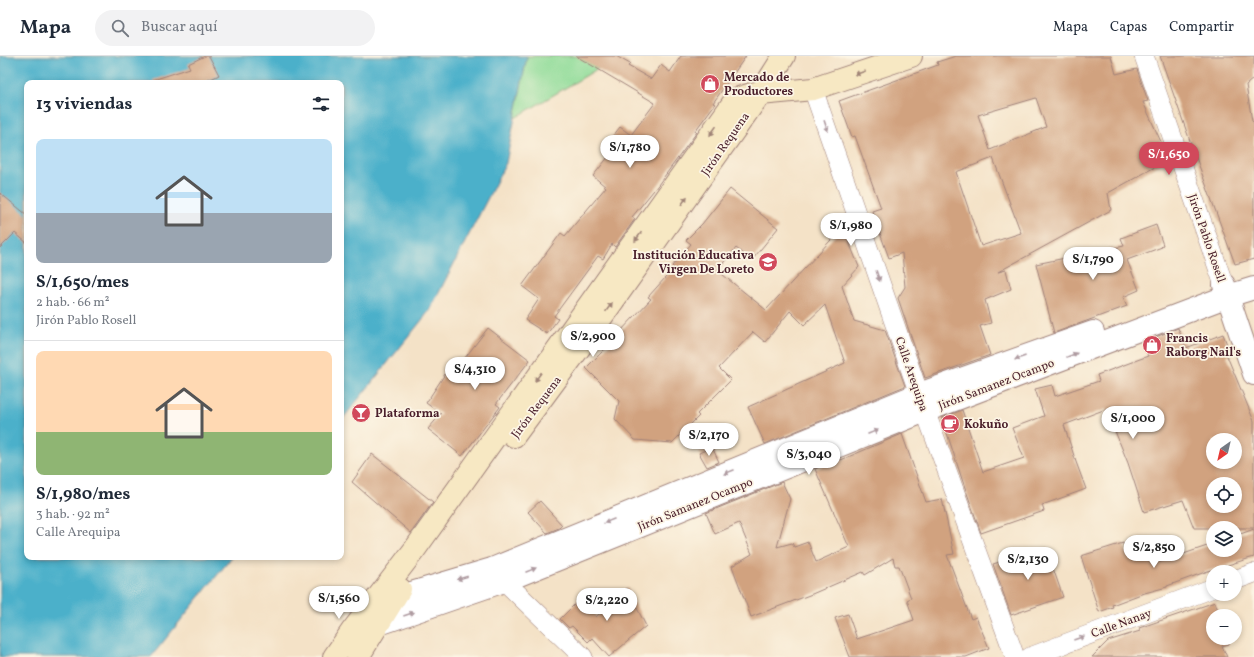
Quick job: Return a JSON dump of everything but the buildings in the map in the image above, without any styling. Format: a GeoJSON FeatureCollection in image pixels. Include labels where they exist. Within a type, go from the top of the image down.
{"type":"FeatureCollection","features":[{"type":"Feature","properties":{"kind":"main road","name":"Jirón Requena"},"geometry":{"type":"LineString","coordinates":[[376,614],[415,549],[760,94],[784,56]]}},
{"type":"Feature","properties":{"kind":"main road"},"geometry":{"type":"LineString","coordinates":[[760,94],[813,90],[910,56]]}},
{"type":"Feature","properties":{"kind":"main road","name":"Jirón Requena"},"geometry":{"type":"LineString","coordinates":[[394,598],[584,328],[736,99],[755,93],[760,94]]}},
{"type":"Feature","properties":{"kind":"main road"},"geometry":{"type":"LineString","coordinates":[[334,657],[358,624],[376,614]]}},
{"type":"Feature","properties":{"kind":"main road"},"geometry":{"type":"LineString","coordinates":[[358,657],[376,614]]}},
{"type":"Feature","properties":{"kind":"street","name":"Jirón Pablo Rosell"},"geometry":{"type":"LineString","coordinates":[[1144,56],[1254,374]]}},
{"type":"Feature","properties":{"kind":"street","name":"Calle Arequipa"},"geometry":{"type":"LineString","coordinates":[[813,90],[922,402],[1015,657]]}},
{"type":"Feature","properties":{"kind":"street","name":"Jirón Samanez Ocampo"},"geometry":{"type":"LineString","coordinates":[[376,614],[498,575],[922,402],[1226,291],[1254,274]]}},
{"type":"Feature","properties":{"kind":"street","name":"Jirón Samanez Ocampo"},"geometry":{"type":"LineString","coordinates":[[1226,291],[1254,288]]}},
{"type":"Feature","properties":{"kind":"street"},"geometry":{"type":"LineString","coordinates":[[1242,577],[1254,573]]}},
{"type":"Feature","properties":{"kind":"street","name":"Jirón Samanez Ocampo"},"geometry":{"type":"LineString","coordinates":[[376,614],[394,598],[498,575]]}},
{"type":"Feature","properties":{"kind":"street"},"geometry":{"type":"LineString","coordinates":[[498,575],[582,657]]}},
{"type":"Feature","properties":{"kind":"street","name":"Calle Nanay"},"geometry":{"type":"LineString","coordinates":[[1030,657],[1206,591]]}},
{"type":"Feature","properties":{"kind":"green space"},"geometry":{"type":"Polygon","coordinates":[[[527,56],[619,56],[515,118],[527,56]]]}},
{"type":"Feature","properties":{"kind":"water"},"geometry":{"type":"Polygon","coordinates":[[[0,56],[527,56],[506,163],[430,310],[344,417],[344,80],[24,80],[24,560],[230,560],[151,657],[0,657],[0,56]]]}},
{"type":"Feature","properties":{"kind":"place","name":"Mercado de Productores"},"geometry":{"type":"Point","coordinates":[710,84]}},
{"type":"Feature","properties":{"kind":"place","name":"Institución Educativa Virgen De Loreto"},"geometry":{"type":"Point","coordinates":[768,262]}},
{"type":"Feature","properties":{"kind":"place","name":"Francis Raborg Nail's"},"geometry":{"type":"Point","coordinates":[1152,345]}},
{"type":"Feature","properties":{"kind":"place","name":"Plataforma"},"geometry":{"type":"Point","coordinates":[361,413]}},
{"type":"Feature","properties":{"kind":"place","name":"Kokuño"},"geometry":{"type":"Point","coordinates":[950,424]}}]}
